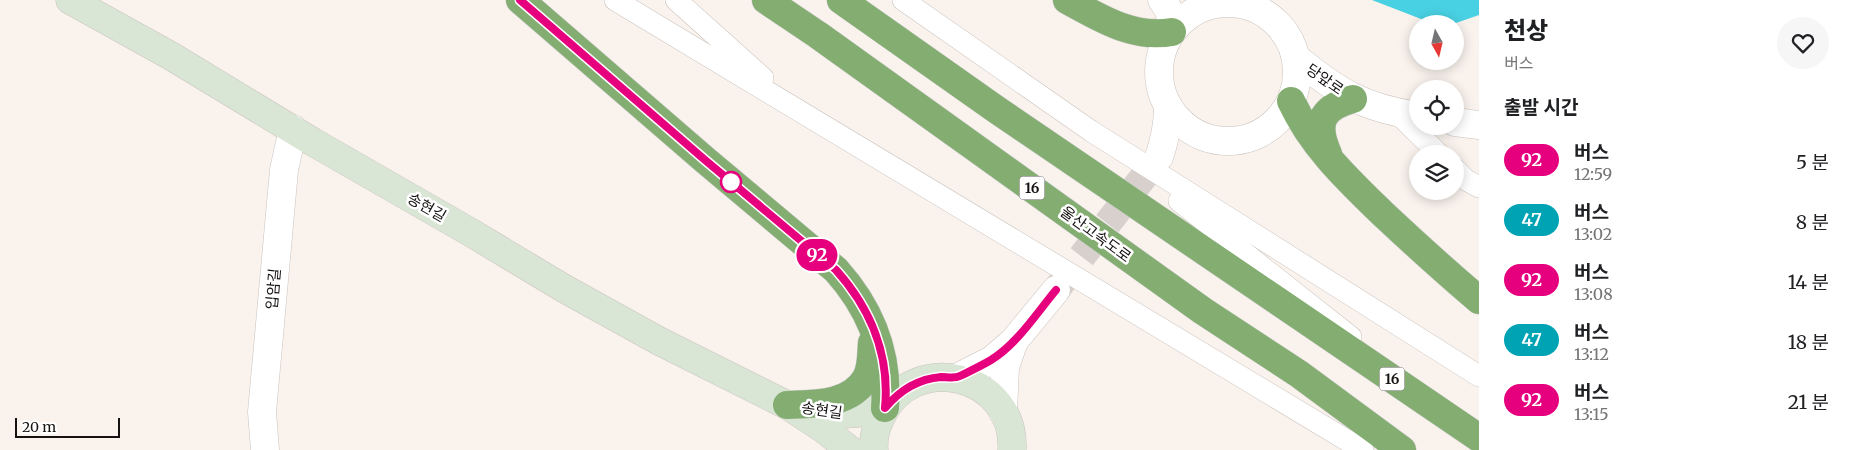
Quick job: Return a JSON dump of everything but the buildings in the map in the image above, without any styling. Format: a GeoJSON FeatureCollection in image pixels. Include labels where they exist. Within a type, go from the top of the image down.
{"type":"FeatureCollection","features":[{"type":"Feature","properties":{"kind":"highway"},"geometry":{"type":"LineString","coordinates":[[520,0],[836,270],[850,286],[872,324],[882,353],[887,388],[885,408]]}},
{"type":"Feature","properties":{"kind":"highway","name":"울산고속도로"},"geometry":{"type":"LineString","coordinates":[[766,0],[1203,311],[1299,374],[1402,450]]}},
{"type":"Feature","properties":{"kind":"highway","name":"16"},"geometry":{"type":"LineString","coordinates":[[841,0],[997,110],[1479,438]]}},
{"type":"Feature","properties":{"kind":"highway"},"geometry":{"type":"LineString","coordinates":[[1067,0],[1105,21],[1134,31],[1157,35],[1174,30]]}},
{"type":"Feature","properties":{"kind":"highway"},"geometry":{"type":"LineString","coordinates":[[1330,160],[1321,136],[1320,125],[1322,117],[1336,105],[1354,99]]}},
{"type":"Feature","properties":{"kind":"highway"},"geometry":{"type":"LineString","coordinates":[[1291,101],[1308,132],[1350,183],[1415,244],[1479,300]]}},
{"type":"Feature","properties":{"kind":"highway"},"geometry":{"type":"LineString","coordinates":[[787,405],[832,401],[845,396],[856,388],[866,378],[871,360],[872,324]]}},
{"type":"Feature","properties":{"kind":"street","name":"송현길"},"geometry":{"type":"LineString","coordinates":[[70,0],[171,56],[582,298],[659,341],[787,405],[825,430],[850,450]]}},
{"type":"Feature","properties":{"kind":"street"},"geometry":{"type":"LineString","coordinates":[[1162,0],[1168,9],[1174,30]]}},
{"type":"Feature","properties":{"kind":"street"},"geometry":{"type":"LineString","coordinates":[[1215,2],[1235,3],[1263,12],[1275,21],[1284,32],[1292,44],[1296,58],[1298,73],[1296,87],[1284,114],[1272,126],[1244,140],[1212,139],[1198,134],[1186,126],[1168,106],[1162,92],[1160,69],[1164,46],[1174,30],[1196,12],[1215,2]]}},
{"type":"Feature","properties":{"kind":"street","name":"당앞로"},"geometry":{"type":"LineString","coordinates":[[1296,58],[1328,84],[1354,99]]}},
{"type":"Feature","properties":{"kind":"street","name":"당앞로"},"geometry":{"type":"LineString","coordinates":[[1291,101],[1326,95],[1354,99],[1407,115]]}},
{"type":"Feature","properties":{"kind":"street"},"geometry":{"type":"LineString","coordinates":[[1168,106],[1168,122],[1160,157],[1184,139],[1198,134]]}},
{"type":"Feature","properties":{"kind":"street"},"geometry":{"type":"LineString","coordinates":[[1464,123],[1479,125]]}},
{"type":"Feature","properties":{"kind":"street","name":"입암길"},"geometry":{"type":"LineString","coordinates":[[265,450],[262,412],[284,170],[293,129]]}},
{"type":"Feature","properties":{"kind":"street"},"geometry":{"type":"LineString","coordinates":[[957,378],[992,360],[1014,342],[1056,290]]}},
{"type":"Feature","properties":{"kind":"street"},"geometry":{"type":"LineString","coordinates":[[1003,412],[1005,367],[1014,342]]}},
{"type":"Feature","properties":{"kind":"street"},"geometry":{"type":"LineString","coordinates":[[874,450],[878,424],[885,408],[899,393],[916,382],[929,378],[957,378],[978,386],[989,393],[1003,412],[1011,435],[1012,450]]}},
{"type":"Feature","properties":{"kind":"street","name":"송현길"},"geometry":{"type":"LineString","coordinates":[[787,405],[841,415],[864,413],[885,408]]}},
{"type":"Feature","properties":{"kind":"lane"},"geometry":{"type":"LineString","coordinates":[[615,0],[1363,450]]}},
{"type":"Feature","properties":{"kind":"lane"},"geometry":{"type":"LineString","coordinates":[[676,0],[803,113]]}},
{"type":"Feature","properties":{"kind":"lane"},"geometry":{"type":"LineString","coordinates":[[903,0],[1091,132],[1479,376]]}},
{"type":"Feature","properties":{"kind":"lane"},"geometry":{"type":"LineString","coordinates":[[1407,115],[1432,145]]}},
{"type":"Feature","properties":{"kind":"lane"},"geometry":{"type":"LineString","coordinates":[[1091,132],[1479,438]]}},
{"type":"Feature","properties":{"kind":"lane"},"geometry":{"type":"LineString","coordinates":[[1464,178],[1479,187]]}},
{"type":"Feature","properties":{"kind":"water"},"geometry":{"type":"Polygon","coordinates":[[[1372,0],[1479,0],[1479,15],[1464,20],[1464,15],[1411,15],[1372,0]]]}},
{"type":"Feature","properties":{"kind":"tunnel"},"geometry":{"type":"LineString","coordinates":[[1056,290],[1159,157]]}},
{"type":"Feature","properties":{"kind":"bus line","name":"92"},"geometry":{"type":"LineString","coordinates":[[520,0],[836,270],[850,286],[872,324],[882,353],[887,388],[885,408],[894,397],[916,382],[929,378],[957,378],[992,360],[1014,342],[1056,290]]}}]}
